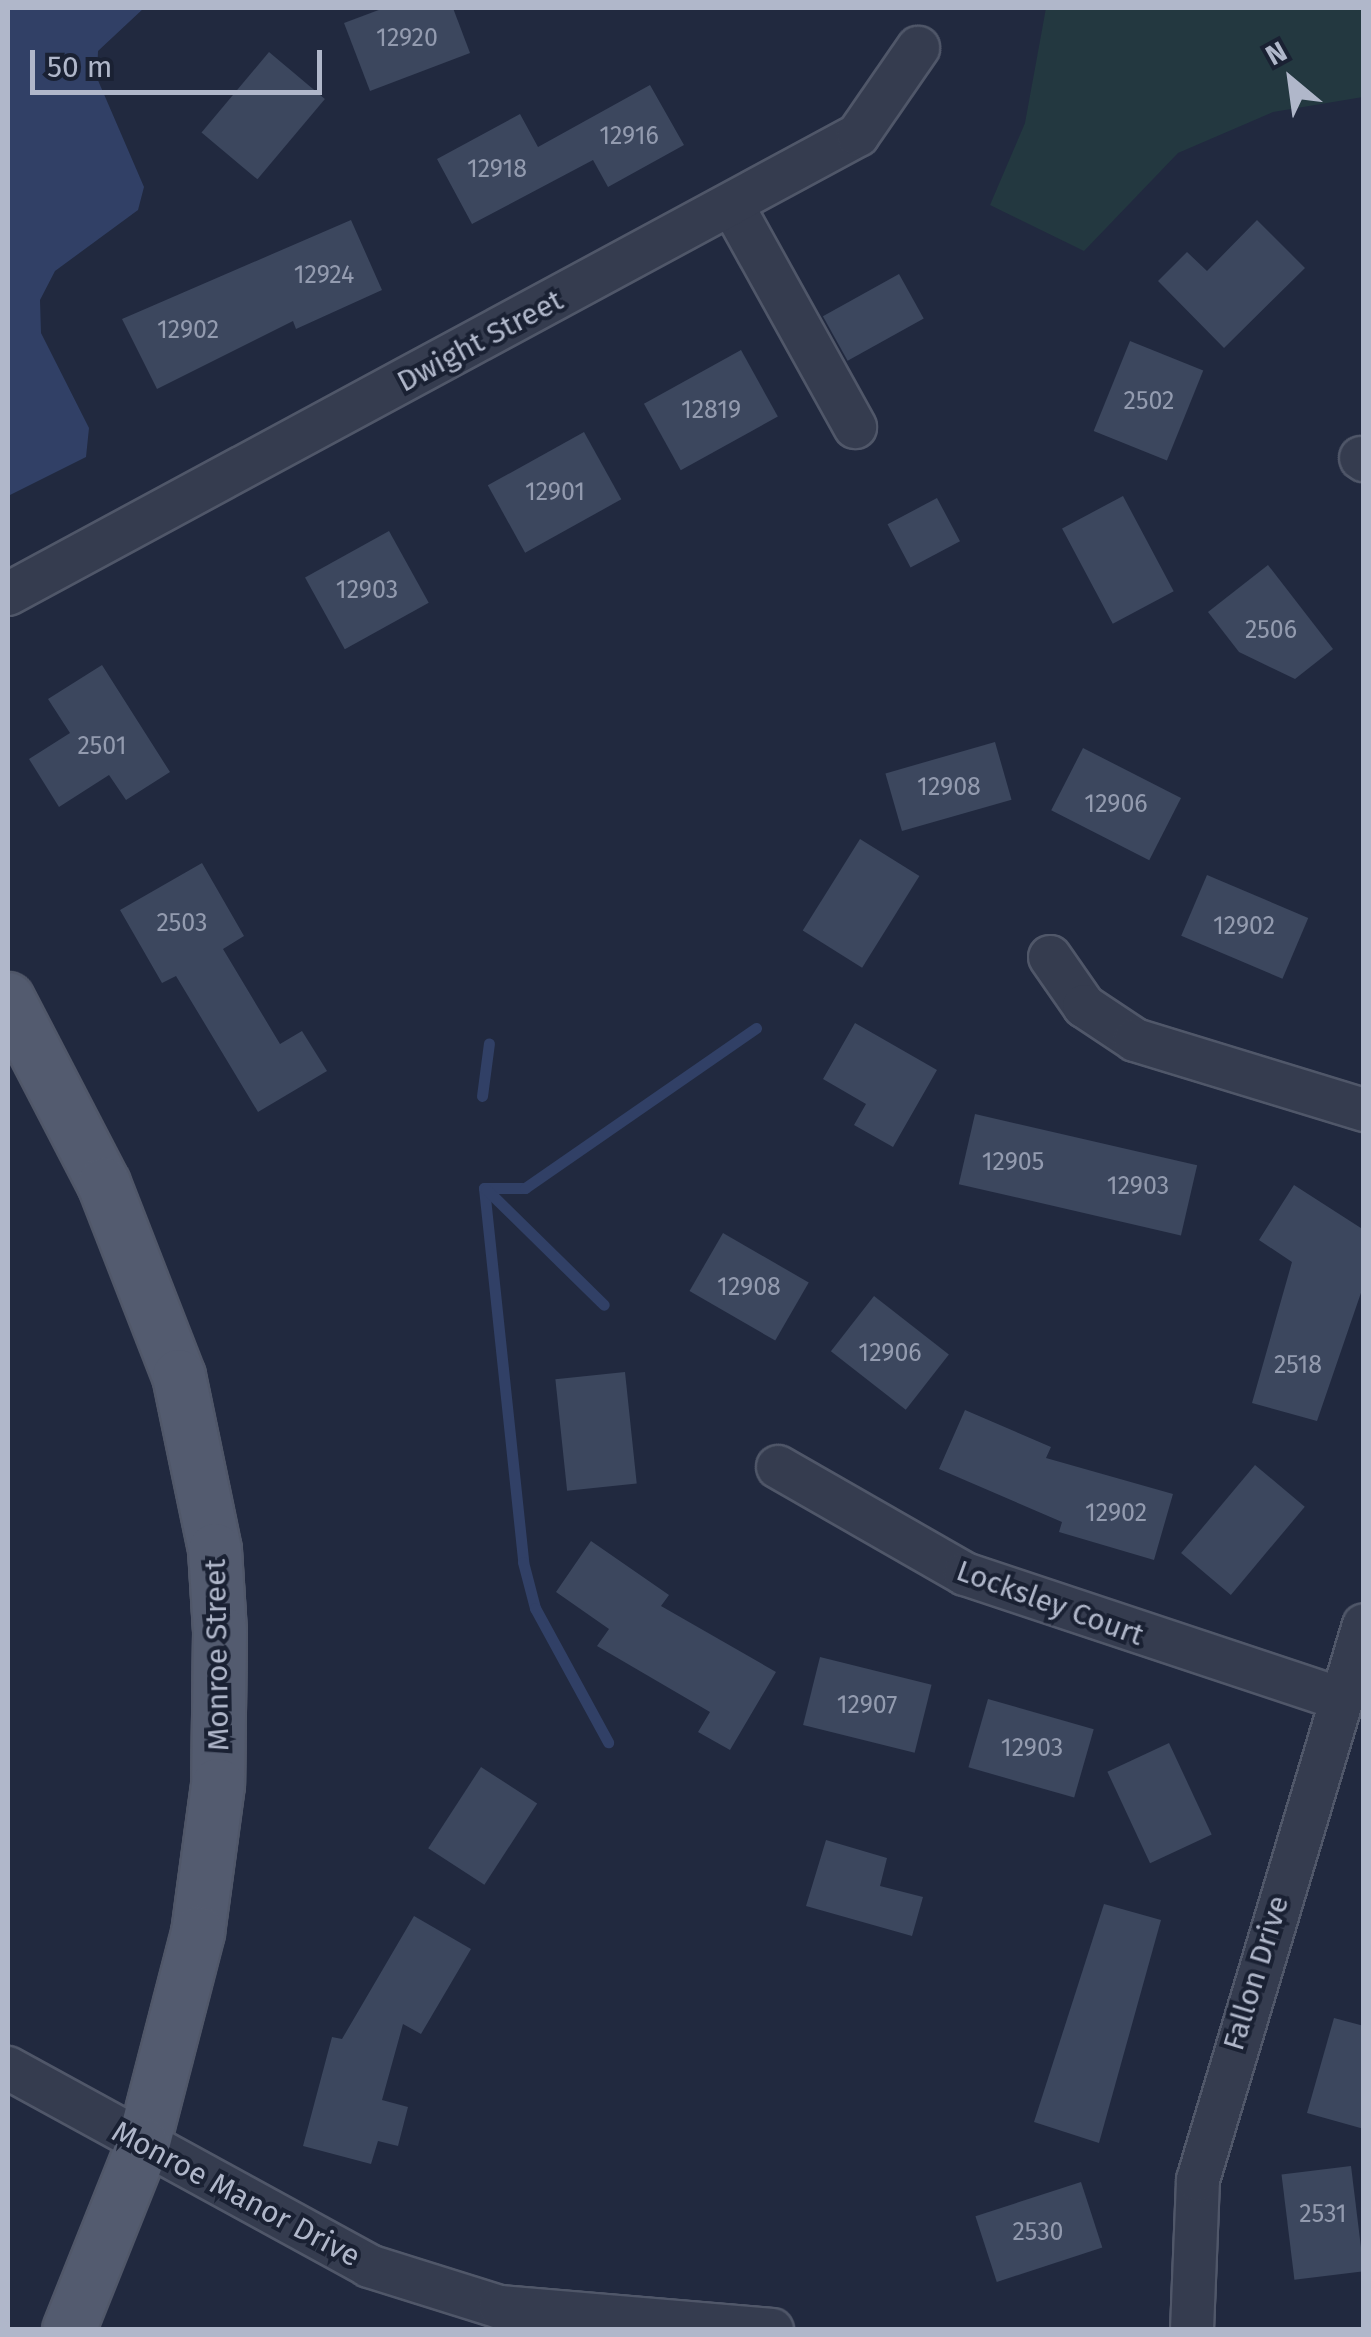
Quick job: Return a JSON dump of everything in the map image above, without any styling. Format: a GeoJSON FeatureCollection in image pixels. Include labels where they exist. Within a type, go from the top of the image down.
{"type":"FeatureCollection","features":[{"type":"Feature","properties":{"kind":"main road","name":"Monroe Street"},"geometry":{"type":"LineString","coordinates":[[8,999],[149,1288],[179,1376],[216,1550],[222,1708],[211,1850],[143,2144],[69,2330]]}},
{"type":"Feature","properties":{"kind":"street","name":"Dwight Street"},"geometry":{"type":"LineString","coordinates":[[8,594],[858,135],[918,48]]}},
{"type":"Feature","properties":{"kind":"street"},"geometry":{"type":"LineString","coordinates":[[732,204],[855,427]]}},
{"type":"Feature","properties":{"kind":"street"},"geometry":{"type":"LineString","coordinates":[[1050,957],[1084,1006],[1135,1040],[1364,1110]]}},
{"type":"Feature","properties":{"kind":"street","name":"Locksley Court"},"geometry":{"type":"LineString","coordinates":[[778,1467],[965,1574],[1340,1699]]}},
{"type":"Feature","properties":{"kind":"street","name":"Fallon Drive"},"geometry":{"type":"LineString","coordinates":[[1192,2330],[1198,2180],[1364,1625]]}},
{"type":"Feature","properties":{"kind":"street","name":"Monroe Manor Drive"},"geometry":{"type":"LineString","coordinates":[[8,2068],[354,2259],[500,2307],[772,2330]]}},
{"type":"Feature","properties":{"kind":"shaded area"},"geometry":{"type":"Polygon","coordinates":[[[1046,8],[1363,8],[1363,97],[1273,112],[1178,153],[1084,251],[990,205],[1025,123],[1046,8]]]}},
{"type":"Feature","properties":{"kind":"water"},"geometry":{"type":"Polygon","coordinates":[[[8,8],[144,8],[98,51],[97,78],[144,187],[138,210],[55,271],[40,300],[41,333],[89,428],[86,457],[8,496],[8,8]]]}},
{"type":"Feature","properties":{"kind":"building"},"geometry":{"type":"Polygon","coordinates":[[[384,8],[453,8],[470,53],[370,91],[344,23],[384,8]]]}},
{"type":"Feature","properties":{"kind":"building"},"geometry":{"type":"Polygon","coordinates":[[[269,52],[325,99],[257,179],[202,132],[269,52]]]}},
{"type":"Feature","properties":{"kind":"building"},"geometry":{"type":"Polygon","coordinates":[[[650,85],[684,145],[608,187],[593,160],[472,224],[437,159],[520,114],[538,147],[650,85]]]}},
{"type":"Feature","properties":{"kind":"building"},"geometry":{"type":"Polygon","coordinates":[[[351,220],[382,290],[296,329],[293,321],[157,389],[122,319],[351,220]]]}},
{"type":"Feature","properties":{"kind":"building"},"geometry":{"type":"Polygon","coordinates":[[[1257,220],[1305,268],[1224,348],[1158,281],[1187,252],[1207,271],[1257,220]]]}},
{"type":"Feature","properties":{"kind":"building"},"geometry":{"type":"Polygon","coordinates":[[[899,274],[924,319],[848,361],[823,316],[899,274]]]}},
{"type":"Feature","properties":{"kind":"building"},"geometry":{"type":"Polygon","coordinates":[[[1130,341],[1203,371],[1167,461],[1094,431],[1130,341]]]}},
{"type":"Feature","properties":{"kind":"building"},"geometry":{"type":"Polygon","coordinates":[[[741,350],[778,416],[681,470],[644,404],[741,350]]]}},
{"type":"Feature","properties":{"kind":"building"},"geometry":{"type":"Polygon","coordinates":[[[584,432],[621,499],[525,553],[488,485],[584,432]]]}},
{"type":"Feature","properties":{"kind":"building"},"geometry":{"type":"Polygon","coordinates":[[[1123,496],[1174,591],[1113,624],[1062,528],[1123,496]]]}},
{"type":"Feature","properties":{"kind":"building"},"geometry":{"type":"Polygon","coordinates":[[[937,498],[960,541],[911,568],[888,524],[937,498]]]}},
{"type":"Feature","properties":{"kind":"building"},"geometry":{"type":"Polygon","coordinates":[[[389,531],[429,603],[345,649],[305,578],[389,531]]]}},
{"type":"Feature","properties":{"kind":"building"},"geometry":{"type":"Polygon","coordinates":[[[1268,565],[1333,649],[1295,679],[1239,652],[1208,612],[1268,565]]]}},
{"type":"Feature","properties":{"kind":"building"},"geometry":{"type":"Polygon","coordinates":[[[102,665],[170,772],[126,800],[109,775],[59,807],[29,759],[70,733],[48,699],[102,665]]]}},
{"type":"Feature","properties":{"kind":"building"},"geometry":{"type":"Polygon","coordinates":[[[995,742],[1012,800],[902,831],[885,773],[995,742]]]}},
{"type":"Feature","properties":{"kind":"building"},"geometry":{"type":"Polygon","coordinates":[[[1083,748],[1181,798],[1149,860],[1051,810],[1083,748]]]}},
{"type":"Feature","properties":{"kind":"building"},"geometry":{"type":"Polygon","coordinates":[[[860,839],[919,876],[862,968],[803,931],[860,839]]]}},
{"type":"Feature","properties":{"kind":"building"},"geometry":{"type":"Polygon","coordinates":[[[202,863],[244,936],[223,949],[280,1044],[302,1031],[327,1071],[258,1112],[176,976],[162,983],[120,910],[202,863]]]}},
{"type":"Feature","properties":{"kind":"building"},"geometry":{"type":"Polygon","coordinates":[[[1207,875],[1308,918],[1282,979],[1181,936],[1207,875]]]}},
{"type":"Feature","properties":{"kind":"building"},"geometry":{"type":"Polygon","coordinates":[[[855,1023],[937,1070],[893,1147],[854,1125],[866,1104],[823,1079],[855,1023]]]}},
{"type":"Feature","properties":{"kind":"building"},"geometry":{"type":"Polygon","coordinates":[[[975,1114],[1197,1165],[1181,1235],[959,1184],[975,1114]]]}},
{"type":"Feature","properties":{"kind":"building"},"geometry":{"type":"Polygon","coordinates":[[[1294,1185],[1364,1230],[1364,1284],[1317,1421],[1252,1403],[1292,1262],[1259,1240],[1294,1185]]]}},
{"type":"Feature","properties":{"kind":"building"},"geometry":{"type":"Polygon","coordinates":[[[723,1233],[809,1282],[775,1341],[690,1291],[723,1233]]]}},
{"type":"Feature","properties":{"kind":"building"},"geometry":{"type":"Polygon","coordinates":[[[874,1296],[949,1354],[906,1410],[831,1351],[874,1296]]]}},
{"type":"Feature","properties":{"kind":"building"},"geometry":{"type":"Polygon","coordinates":[[[625,1372],[637,1483],[567,1491],[555,1379],[625,1372]]]}},
{"type":"Feature","properties":{"kind":"building"},"geometry":{"type":"Polygon","coordinates":[[[965,1410],[1051,1447],[1046,1458],[1173,1494],[1154,1560],[1059,1532],[1062,1522],[939,1469],[965,1410]]]}},
{"type":"Feature","properties":{"kind":"building"},"geometry":{"type":"Polygon","coordinates":[[[1255,1465],[1305,1507],[1231,1595],[1181,1553],[1255,1465]]]}},
{"type":"Feature","properties":{"kind":"building"},"geometry":{"type":"Polygon","coordinates":[[[591,1541],[669,1595],[661,1606],[776,1672],[730,1750],[698,1732],[710,1712],[597,1646],[609,1629],[556,1592],[591,1541]]]}},
{"type":"Feature","properties":{"kind":"building"},"geometry":{"type":"Polygon","coordinates":[[[820,1657],[932,1685],[915,1753],[803,1725],[820,1657]]]}},
{"type":"Feature","properties":{"kind":"building"},"geometry":{"type":"Polygon","coordinates":[[[988,1699],[1094,1729],[1074,1798],[968,1767],[988,1699]]]}},
{"type":"Feature","properties":{"kind":"building"},"geometry":{"type":"Polygon","coordinates":[[[1169,1743],[1212,1835],[1150,1863],[1107,1772],[1169,1743]]]}},
{"type":"Feature","properties":{"kind":"building"},"geometry":{"type":"Polygon","coordinates":[[[481,1767],[537,1803],[484,1885],[428,1848],[481,1767]]]}},
{"type":"Feature","properties":{"kind":"building"},"geometry":{"type":"Polygon","coordinates":[[[826,1840],[887,1858],[880,1886],[923,1897],[912,1936],[806,1906],[826,1840]]]}},
{"type":"Feature","properties":{"kind":"building"},"geometry":{"type":"Polygon","coordinates":[[[1104,1904],[1161,1920],[1099,2143],[1034,2122],[1104,1904]]]}},
{"type":"Feature","properties":{"kind":"building"},"geometry":{"type":"Polygon","coordinates":[[[414,1916],[471,1949],[421,2034],[403,2024],[382,2100],[408,2107],[398,2146],[378,2141],[371,2164],[303,2146],[332,2037],[342,2039],[414,1916]]]}},
{"type":"Feature","properties":{"kind":"building"},"geometry":{"type":"Polygon","coordinates":[[[1334,2018],[1364,2026],[1364,2129],[1307,2113],[1334,2018]]]}},
{"type":"Feature","properties":{"kind":"building"},"geometry":{"type":"Polygon","coordinates":[[[1351,2166],[1364,2271],[1294,2280],[1282,2175],[1351,2166]]]}},
{"type":"Feature","properties":{"kind":"building"},"geometry":{"type":"Polygon","coordinates":[[[1081,2182],[1102,2248],[997,2282],[975,2216],[1081,2182]]]}},
{"type":"Feature","properties":{"kind":"waterway"},"geometry":{"type":"LineString","coordinates":[[484,1188],[525,1188],[756,1028]]}},
{"type":"Feature","properties":{"kind":"waterway"},"geometry":{"type":"LineString","coordinates":[[482,1096],[489,1043]]}},
{"type":"Feature","properties":{"kind":"waterway"},"geometry":{"type":"LineString","coordinates":[[484,1188],[523,1562],[535,1608],[608,1742]]}},
{"type":"Feature","properties":{"kind":"waterway"},"geometry":{"type":"LineString","coordinates":[[486,1189],[604,1305]]}}]}
